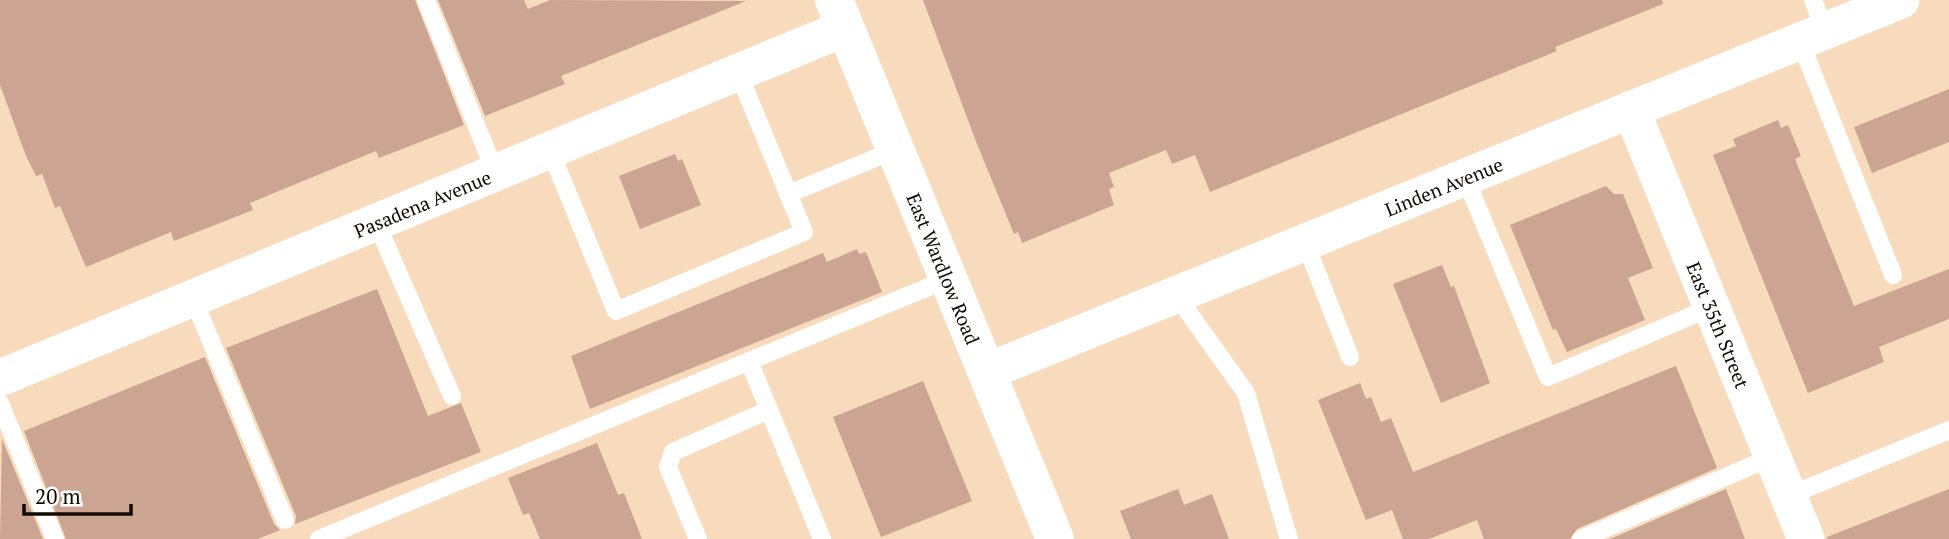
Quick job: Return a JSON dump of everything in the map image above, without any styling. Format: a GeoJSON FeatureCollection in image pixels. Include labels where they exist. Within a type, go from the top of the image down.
{"type":"FeatureCollection","features":[{"type":"Feature","properties":{"kind":"main road","name":"East Wardlow Road"},"geometry":{"type":"LineString","coordinates":[[839,14],[1052,538]]}},
{"type":"Feature","properties":{"kind":"street","name":"Linden Avenue"},"geometry":{"type":"LineString","coordinates":[[986,372],[1631,109],[1812,24],[1901,0]]}},
{"type":"Feature","properties":{"kind":"street","name":"Pasadena Avenue"},"geometry":{"type":"LineString","coordinates":[[0,378],[738,72],[839,14]]}},
{"type":"Feature","properties":{"kind":"street","name":"East 35th Street"},"geometry":{"type":"LineString","coordinates":[[1631,109],[1806,539]]}},
{"type":"Feature","properties":{"kind":"lane"},"geometry":{"type":"LineString","coordinates":[[426,0],[495,172]]}},
{"type":"Feature","properties":{"kind":"lane"},"geometry":{"type":"LineString","coordinates":[[1812,24],[1893,275]]}},
{"type":"Feature","properties":{"kind":"lane"},"geometry":{"type":"LineString","coordinates":[[550,150],[615,311],[804,232],[738,72]]}},
{"type":"Feature","properties":{"kind":"lane"},"geometry":{"type":"LineString","coordinates":[[788,194],[895,150]]}},
{"type":"Feature","properties":{"kind":"lane"},"geometry":{"type":"LineString","coordinates":[[1465,177],[1548,377],[1712,307]]}},
{"type":"Feature","properties":{"kind":"lane"},"geometry":{"type":"LineString","coordinates":[[376,222],[452,396]]}},
{"type":"Feature","properties":{"kind":"lane"},"geometry":{"type":"LineString","coordinates":[[1305,242],[1350,357]]}},
{"type":"Feature","properties":{"kind":"lane"},"geometry":{"type":"LineString","coordinates":[[319,539],[948,278]]}},
{"type":"Feature","properties":{"kind":"lane"},"geometry":{"type":"LineString","coordinates":[[1176,295],[1246,393],[1289,539]]}},
{"type":"Feature","properties":{"kind":"lane"},"geometry":{"type":"LineString","coordinates":[[193,298],[285,520]]}},
{"type":"Feature","properties":{"kind":"lane"},"geometry":{"type":"LineString","coordinates":[[749,361],[822,539]]}},
{"type":"Feature","properties":{"kind":"lane"},"geometry":{"type":"LineString","coordinates":[[0,402],[55,539]]}},
{"type":"Feature","properties":{"kind":"lane"},"geometry":{"type":"LineString","coordinates":[[698,539],[667,467],[673,452],[769,410]]}},
{"type":"Feature","properties":{"kind":"lane"},"geometry":{"type":"LineString","coordinates":[[1788,496],[1949,430]]}},
{"type":"Feature","properties":{"kind":"lane"},"geometry":{"type":"LineString","coordinates":[[1581,539],[1772,457]]}},
{"type":"Feature","properties":{"kind":"building"},"geometry":{"type":"Polygon","coordinates":[[[0,0],[415,0],[464,125],[379,158],[376,151],[250,203],[253,210],[174,241],[171,232],[86,267],[60,206],[55,208],[42,174],[36,176],[26,156],[0,85],[0,0]]]}},
{"type":"Feature","properties":{"kind":"building"},"geometry":{"type":"Polygon","coordinates":[[[438,0],[524,0],[528,9],[550,0],[746,1],[561,76],[565,84],[485,116],[438,0]]]}},
{"type":"Feature","properties":{"kind":"building"},"geometry":{"type":"Polygon","coordinates":[[[923,0],[1662,0],[1663,4],[1555,47],[1557,51],[1210,192],[1195,155],[1172,164],[1166,150],[1109,173],[1114,187],[1109,189],[1114,205],[1022,243],[1018,232],[1014,234],[977,144],[923,0]]]}},
{"type":"Feature","properties":{"kind":"building"},"geometry":{"type":"Polygon","coordinates":[[[1949,89],[1949,142],[1872,173],[1854,127],[1949,89]]]}},
{"type":"Feature","properties":{"kind":"building"},"geometry":{"type":"Polygon","coordinates":[[[1778,120],[1781,128],[1788,125],[1801,156],[1795,159],[1854,306],[1949,269],[1949,319],[1879,347],[1884,362],[1808,393],[1713,155],[1736,146],[1733,139],[1778,120]]]}},
{"type":"Feature","properties":{"kind":"building"},"geometry":{"type":"Polygon","coordinates":[[[675,154],[678,161],[682,159],[701,205],[640,229],[619,176],[675,154]]]}},
{"type":"Feature","properties":{"kind":"building"},"geometry":{"type":"Polygon","coordinates":[[[1606,186],[1614,194],[1623,194],[1653,268],[1628,278],[1645,320],[1567,352],[1556,329],[1553,330],[1510,225],[1606,186]]]}},
{"type":"Feature","properties":{"kind":"building"},"geometry":{"type":"Polygon","coordinates":[[[857,249],[859,254],[866,252],[882,292],[590,409],[571,356],[823,253],[827,262],[857,249]]]}},
{"type":"Feature","properties":{"kind":"building"},"geometry":{"type":"Polygon","coordinates":[[[1442,265],[1451,287],[1454,286],[1490,383],[1441,403],[1393,284],[1442,265]]]}},
{"type":"Feature","properties":{"kind":"building"},"geometry":{"type":"Polygon","coordinates":[[[377,289],[428,416],[461,403],[481,452],[295,524],[296,516],[226,348],[377,289]]]}},
{"type":"Feature","properties":{"kind":"building"},"geometry":{"type":"Polygon","coordinates":[[[205,357],[274,524],[280,530],[258,539],[66,539],[24,431],[205,357]]]}},
{"type":"Feature","properties":{"kind":"building"},"geometry":{"type":"Polygon","coordinates":[[[1676,366],[1717,468],[1577,529],[1570,539],[1484,539],[1477,520],[1429,539],[1403,539],[1392,510],[1366,520],[1318,400],[1360,383],[1366,399],[1371,397],[1381,422],[1391,418],[1413,472],[1676,366]]]}},
{"type":"Feature","properties":{"kind":"building"},"geometry":{"type":"Polygon","coordinates":[[[923,381],[972,501],[881,537],[833,417],[923,381]]]}},
{"type":"Feature","properties":{"kind":"building"},"geometry":{"type":"Polygon","coordinates":[[[2,439],[43,539],[0,539],[2,439]]]}},
{"type":"Feature","properties":{"kind":"building"},"geometry":{"type":"Polygon","coordinates":[[[597,443],[618,495],[624,493],[642,539],[540,539],[529,513],[523,515],[508,478],[597,443]]]}},
{"type":"Feature","properties":{"kind":"building"},"geometry":{"type":"Polygon","coordinates":[[[1178,489],[1184,505],[1212,494],[1229,539],[1131,539],[1120,511],[1178,489]]]}},
{"type":"Feature","properties":{"kind":"building"},"geometry":{"type":"Polygon","coordinates":[[[1726,489],[1745,539],[1610,539],[1726,489]]]}},
{"type":"Feature","properties":{"kind":"building"},"geometry":{"type":"Polygon","coordinates":[[[1949,489],[1949,539],[1827,539],[1827,537],[1949,489]]]}}]}
